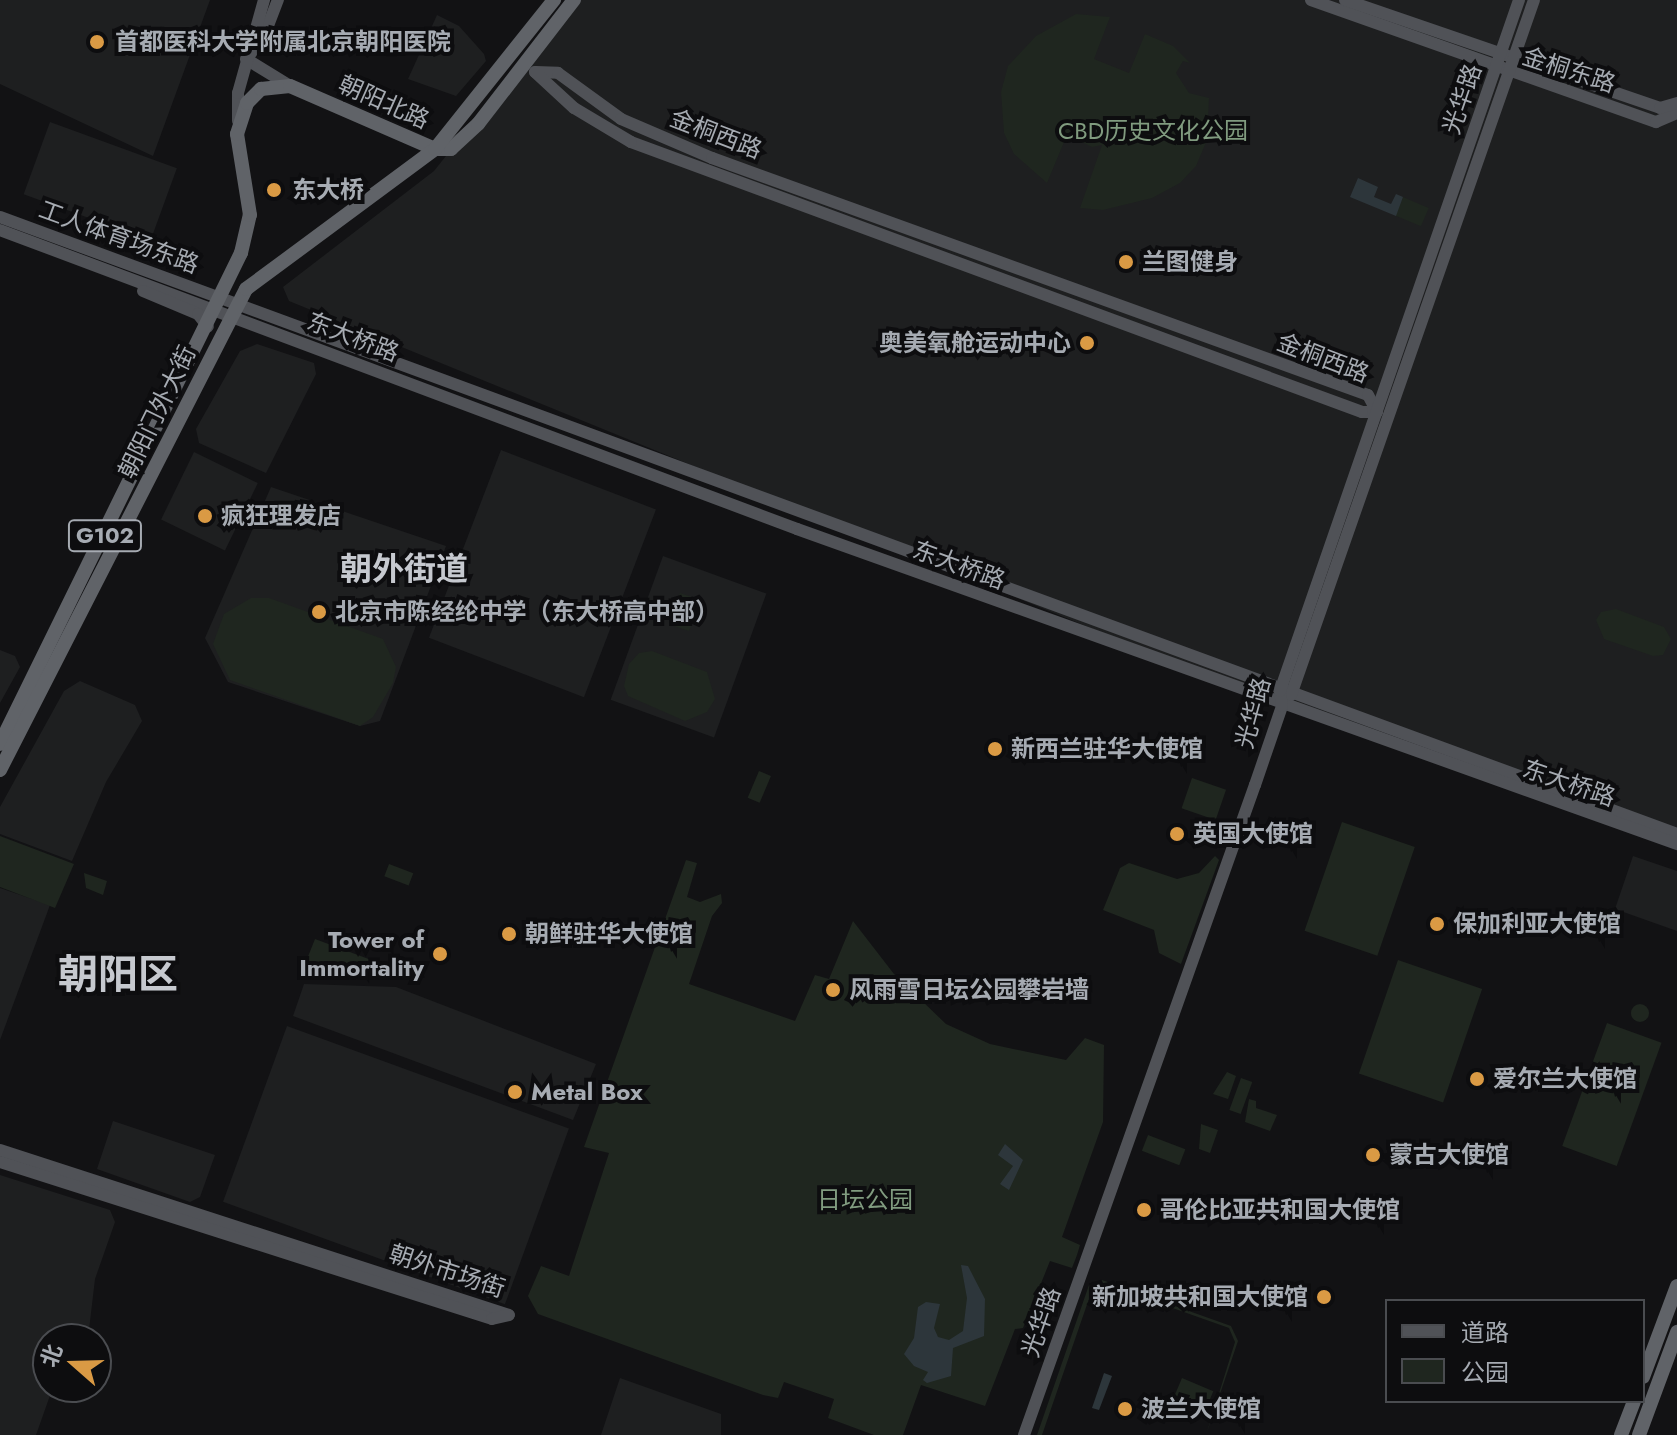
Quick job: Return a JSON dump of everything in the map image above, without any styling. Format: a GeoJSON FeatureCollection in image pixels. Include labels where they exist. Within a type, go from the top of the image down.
{"type":"FeatureCollection","features":[{"type":"Feature","properties":{"kind":"highway","name":"G102"},"geometry":{"type":"LineString","coordinates":[[435,149],[554,0]]}},
{"type":"Feature","properties":{"kind":"highway","name":"G102"},"geometry":{"type":"LineString","coordinates":[[435,149],[451,149],[467,136],[574,0]]}},
{"type":"Feature","properties":{"kind":"highway","name":"朝阳北路"},"geometry":{"type":"LineString","coordinates":[[290,86],[435,149]]}},
{"type":"Feature","properties":{"kind":"highway"},"geometry":{"type":"LineString","coordinates":[[238,121],[261,89],[290,86]]}},
{"type":"Feature","properties":{"kind":"highway","name":"G102"},"geometry":{"type":"LineString","coordinates":[[226,306],[249,227],[238,121]]}},
{"type":"Feature","properties":{"kind":"highway","name":"朝阳门外大街"},"geometry":{"type":"LineString","coordinates":[[0,744],[208,327],[246,289],[327,232],[435,149]]}},
{"type":"Feature","properties":{"kind":"highway","name":"朝阳门外大街"},"geometry":{"type":"LineString","coordinates":[[0,770],[226,306]]}},
{"type":"Feature","properties":{"kind":"highway"},"geometry":{"type":"LineString","coordinates":[[1645,1372],[1677,1286]]}},
{"type":"Feature","properties":{"kind":"highway"},"geometry":{"type":"LineString","coordinates":[[1639,1435],[1677,1332]]}},
{"type":"Feature","properties":{"kind":"highway"},"geometry":{"type":"LineString","coordinates":[[1621,1435],[1633,1403]]}},
{"type":"Feature","properties":{"kind":"main road"},"geometry":{"type":"LineString","coordinates":[[238,121],[246,59],[264,0]]}},
{"type":"Feature","properties":{"kind":"main road"},"geometry":{"type":"LineString","coordinates":[[246,59],[264,36],[278,0]]}},
{"type":"Feature","properties":{"kind":"main road","name":"金桐东路"},"geometry":{"type":"LineString","coordinates":[[1311,0],[1656,122]]}},
{"type":"Feature","properties":{"kind":"main road","name":"金桐东路"},"geometry":{"type":"LineString","coordinates":[[1345,0],[1660,108]]}},
{"type":"Feature","properties":{"kind":"main road","name":"光华路"},"geometry":{"type":"LineString","coordinates":[[1286,693],[1502,70],[1519,0]]}},
{"type":"Feature","properties":{"kind":"main road","name":"光华路"},"geometry":{"type":"LineString","coordinates":[[1506,57],[1534,0]]}},
{"type":"Feature","properties":{"kind":"main road"},"geometry":{"type":"LineString","coordinates":[[246,59],[290,86]]}},
{"type":"Feature","properties":{"kind":"main road","name":"光华路"},"geometry":{"type":"LineString","coordinates":[[1024,1435],[1282,706],[1377,412],[1502,70]]}},
{"type":"Feature","properties":{"kind":"main road","name":"金桐西路"},"geometry":{"type":"LineString","coordinates":[[535,72],[558,73],[621,119],[699,153],[1368,395],[1377,412],[1362,412],[631,142],[567,103],[535,72]]}},
{"type":"Feature","properties":{"kind":"main road"},"geometry":{"type":"LineString","coordinates":[[1656,122],[1660,108],[1677,100]]}},
{"type":"Feature","properties":{"kind":"main road"},"geometry":{"type":"LineString","coordinates":[[1656,122],[1677,113]]}},
{"type":"Feature","properties":{"kind":"main road","name":"工人体育场东路"},"geometry":{"type":"LineString","coordinates":[[0,217],[226,306]]}},
{"type":"Feature","properties":{"kind":"main road","name":"工人体育场东路"},"geometry":{"type":"LineString","coordinates":[[0,230],[107,269],[226,306]]}},
{"type":"Feature","properties":{"kind":"main road"},"geometry":{"type":"LineString","coordinates":[[107,269],[114,280],[198,314],[208,327]]}},
{"type":"Feature","properties":{"kind":"main road","name":"东大桥路"},"geometry":{"type":"LineString","coordinates":[[226,306],[1677,834]]}},
{"type":"Feature","properties":{"kind":"main road","name":"东大桥路"},"geometry":{"type":"LineString","coordinates":[[226,306],[785,525],[1282,706],[1677,844]]}},
{"type":"Feature","properties":{"kind":"main road","name":"朝外市场街"},"geometry":{"type":"LineString","coordinates":[[0,1150],[509,1315],[492,1319],[0,1162]]}},
{"type":"Feature","properties":{"kind":"shaded area","name":"首都医科大学附属北京朝阳医院"},"geometry":{"type":"Polygon","coordinates":[[[0,0],[210,0],[153,156],[0,84],[0,0]]]}},
{"type":"Feature","properties":{"kind":"shaded area"},"geometry":{"type":"Polygon","coordinates":[[[570,0],[1677,0],[1677,841],[1282,706],[289,301],[283,287],[434,171],[570,0]]]}},
{"type":"Feature","properties":{"kind":"shaded area"},"geometry":{"type":"Polygon","coordinates":[[[437,15],[459,26],[484,54],[486,61],[456,96],[408,79],[437,15]]]}},
{"type":"Feature","properties":{"kind":"shaded area"},"geometry":{"type":"Polygon","coordinates":[[[50,122],[177,168],[151,241],[24,194],[50,122]]]}},
{"type":"Feature","properties":{"kind":"shaded area"},"geometry":{"type":"Polygon","coordinates":[[[1358,178],[1378,187],[1374,197],[1391,204],[1396,194],[1403,197],[1396,216],[1350,197],[1358,178]]]}},
{"type":"Feature","properties":{"kind":"shaded area"},"geometry":{"type":"Polygon","coordinates":[[[257,344],[314,363],[316,374],[266,473],[199,443],[196,429],[240,351],[257,344]]]}},
{"type":"Feature","properties":{"kind":"shaded area"},"geometry":{"type":"Polygon","coordinates":[[[501,450],[656,509],[584,697],[429,638],[501,450]]]}},
{"type":"Feature","properties":{"kind":"shaded area"},"geometry":{"type":"Polygon","coordinates":[[[194,452],[258,483],[225,551],[161,519],[194,452]]]}},
{"type":"Feature","properties":{"kind":"shaded area","name":"北京市陈经纶中学（东大桥高中部）"},"geometry":{"type":"Polygon","coordinates":[[[271,487],[446,546],[380,721],[360,726],[228,682],[205,638],[271,487]]]}},
{"type":"Feature","properties":{"kind":"shaded area"},"geometry":{"type":"Polygon","coordinates":[[[663,556],[766,594],[714,737],[611,700],[663,556]]]}},
{"type":"Feature","properties":{"kind":"shaded area"},"geometry":{"type":"Polygon","coordinates":[[[0,650],[15,656],[20,667],[0,703],[0,650]]]}},
{"type":"Feature","properties":{"kind":"shaded area"},"geometry":{"type":"Polygon","coordinates":[[[80,681],[135,705],[142,721],[106,782],[72,861],[0,834],[0,807],[64,691],[80,681]]]}},
{"type":"Feature","properties":{"kind":"shaded area"},"geometry":{"type":"Polygon","coordinates":[[[1633,856],[1677,871],[1677,931],[1615,909],[1633,856]]]}},
{"type":"Feature","properties":{"kind":"shaded area"},"geometry":{"type":"Polygon","coordinates":[[[0,888],[50,905],[0,1040],[0,888]]]}},
{"type":"Feature","properties":{"kind":"shaded area"},"geometry":{"type":"Polygon","coordinates":[[[304,984],[396,987],[596,1064],[573,1120],[293,1016],[304,984]]]}},
{"type":"Feature","properties":{"kind":"shaded area"},"geometry":{"type":"Polygon","coordinates":[[[287,1026],[569,1129],[505,1304],[223,1202],[287,1026]]]}},
{"type":"Feature","properties":{"kind":"shaded area"},"geometry":{"type":"Polygon","coordinates":[[[113,1121],[215,1155],[200,1197],[190,1202],[97,1169],[113,1121]]]}},
{"type":"Feature","properties":{"kind":"shaded area"},"geometry":{"type":"Polygon","coordinates":[[[1005,1144],[1023,1160],[1009,1190],[1000,1184],[1013,1166],[998,1155],[1005,1144]]]}},
{"type":"Feature","properties":{"kind":"shaded area"},"geometry":{"type":"Polygon","coordinates":[[[0,1175],[110,1210],[115,1222],[95,1279],[90,1323],[32,1323],[32,1403],[47,1403],[36,1435],[0,1435],[0,1175]]]}},
{"type":"Feature","properties":{"kind":"shaded area"},"geometry":{"type":"Polygon","coordinates":[[[961,1265],[968,1266],[985,1299],[984,1336],[953,1348],[951,1376],[927,1383],[923,1380],[928,1372],[914,1366],[904,1354],[914,1338],[918,1307],[926,1302],[940,1304],[934,1328],[938,1337],[949,1340],[963,1331],[967,1298],[961,1265]]]}},
{"type":"Feature","properties":{"kind":"shaded area"},"geometry":{"type":"Polygon","coordinates":[[[1104,1373],[1112,1376],[1099,1410],[1092,1408],[1104,1373]]]}},
{"type":"Feature","properties":{"kind":"shaded area"},"geometry":{"type":"Polygon","coordinates":[[[620,1378],[721,1414],[721,1435],[601,1435],[620,1378]]]}},
{"type":"Feature","properties":{"kind":"green space","name":"CBD历史文化公园"},"geometry":{"type":"Polygon","coordinates":[[[1076,14],[1110,17],[1094,59],[1129,73],[1145,34],[1173,46],[1190,63],[1183,61],[1176,73],[1189,93],[1209,98],[1207,140],[1196,166],[1180,183],[1152,198],[1103,210],[1080,208],[1102,145],[1092,147],[1067,135],[1047,183],[1014,154],[1004,133],[1001,92],[1008,66],[1036,36],[1076,14]]]}},
{"type":"Feature","properties":{"kind":"green space"},"geometry":{"type":"Polygon","coordinates":[[[1403,197],[1429,208],[1421,226],[1395,215],[1403,197]]]}},
{"type":"Feature","properties":{"kind":"green space"},"geometry":{"type":"Polygon","coordinates":[[[680,593],[700,600],[689,631],[669,624],[680,593]]]}},
{"type":"Feature","properties":{"kind":"green space"},"geometry":{"type":"Polygon","coordinates":[[[251,598],[269,598],[383,639],[396,667],[393,683],[373,717],[360,726],[230,680],[213,644],[224,614],[251,598]]]}},
{"type":"Feature","properties":{"kind":"green space"},"geometry":{"type":"Polygon","coordinates":[[[1616,609],[1664,627],[1671,639],[1663,655],[1653,656],[1604,639],[1596,620],[1601,612],[1616,609]]]}},
{"type":"Feature","properties":{"kind":"green space"},"geometry":{"type":"Polygon","coordinates":[[[652,651],[707,672],[715,699],[707,712],[685,721],[628,696],[624,686],[629,664],[639,653],[652,651]]]}},
{"type":"Feature","properties":{"kind":"green space"},"geometry":{"type":"Polygon","coordinates":[[[759,771],[771,776],[760,803],[748,798],[759,771]]]}},
{"type":"Feature","properties":{"kind":"green space"},"geometry":{"type":"Polygon","coordinates":[[[1192,778],[1226,790],[1216,820],[1182,808],[1192,778]]]}},
{"type":"Feature","properties":{"kind":"green space"},"geometry":{"type":"Polygon","coordinates":[[[1342,822],[1415,847],[1377,956],[1305,931],[1342,822]]]}},
{"type":"Feature","properties":{"kind":"green space"},"geometry":{"type":"Polygon","coordinates":[[[0,836],[74,864],[55,908],[0,887],[0,836]]]}},
{"type":"Feature","properties":{"kind":"green space"},"geometry":{"type":"Polygon","coordinates":[[[1215,856],[1219,860],[1181,964],[1159,953],[1154,930],[1103,910],[1120,868],[1129,863],[1177,879],[1199,873],[1215,856]]]}},
{"type":"Feature","properties":{"kind":"green space","name":"日坛公园"},"geometry":{"type":"Polygon","coordinates":[[[686,860],[697,863],[687,897],[700,902],[721,894],[722,903],[712,916],[689,984],[795,1021],[815,975],[829,979],[853,921],[894,974],[946,1024],[990,1044],[1066,1060],[1085,1038],[1104,1045],[1103,1122],[1062,1237],[1080,1245],[1077,1255],[1072,1268],[1050,1261],[1023,1328],[1015,1329],[985,1406],[921,1385],[903,1435],[874,1435],[828,1418],[834,1399],[784,1382],[778,1398],[763,1395],[538,1314],[528,1296],[541,1266],[569,1276],[609,1153],[584,1147],[686,860]]]}},
{"type":"Feature","properties":{"kind":"green space"},"geometry":{"type":"Polygon","coordinates":[[[389,864],[413,873],[409,885],[384,876],[389,864]]]}},
{"type":"Feature","properties":{"kind":"green space"},"geometry":{"type":"Polygon","coordinates":[[[84,873],[107,881],[103,895],[86,888],[84,873]]]}},
{"type":"Feature","properties":{"kind":"green space"},"geometry":{"type":"Polygon","coordinates":[[[315,939],[382,964],[310,966],[307,959],[315,939]]]}},
{"type":"Feature","properties":{"kind":"green space"},"geometry":{"type":"Polygon","coordinates":[[[1398,960],[1482,989],[1443,1102],[1359,1073],[1398,960]]]}},
{"type":"Feature","properties":{"kind":"green space"},"geometry":{"type":"Polygon","coordinates":[[[1640,1004],[1649,1013],[1640,1022],[1631,1013],[1640,1004]]]}},
{"type":"Feature","properties":{"kind":"green space"},"geometry":{"type":"Polygon","coordinates":[[[1607,1023],[1662,1043],[1617,1166],[1562,1146],[1607,1023]]]}},
{"type":"Feature","properties":{"kind":"green space"},"geometry":{"type":"Polygon","coordinates":[[[1227,1072],[1236,1076],[1228,1099],[1213,1094],[1227,1072]]]}},
{"type":"Feature","properties":{"kind":"green space"},"geometry":{"type":"Polygon","coordinates":[[[1241,1078],[1252,1082],[1241,1114],[1229,1110],[1241,1078]]]}},
{"type":"Feature","properties":{"kind":"green space"},"geometry":{"type":"Polygon","coordinates":[[[1249,1099],[1256,1101],[1256,1108],[1277,1115],[1270,1131],[1245,1122],[1249,1099]]]}},
{"type":"Feature","properties":{"kind":"green space"},"geometry":{"type":"Polygon","coordinates":[[[1201,1124],[1218,1130],[1210,1153],[1199,1149],[1201,1124]]]}},
{"type":"Feature","properties":{"kind":"green space"},"geometry":{"type":"Polygon","coordinates":[[[1148,1135],[1185,1149],[1179,1165],[1142,1151],[1148,1135]]]}},
{"type":"Feature","properties":{"kind":"green space"},"geometry":{"type":"Polygon","coordinates":[[[1102,1280],[1231,1326],[1238,1341],[1206,1435],[1235,1342],[1229,1328],[1102,1283],[1092,1290],[1042,1435],[1037,1435],[1089,1285],[1102,1280]]]}},
{"type":"Feature","properties":{"kind":"green space"},"geometry":{"type":"Polygon","coordinates":[[[1182,1378],[1213,1391],[1206,1409],[1175,1395],[1182,1378]]]}},
{"type":"Feature","properties":{"kind":"place","name":"首都医科大学附属北京朝阳医院"},"geometry":{"type":"Point","coordinates":[97,42]}},
{"type":"Feature","properties":{"kind":"place","name":"东大桥"},"geometry":{"type":"Point","coordinates":[274,190]}},
{"type":"Feature","properties":{"kind":"place","name":"兰图健身"},"geometry":{"type":"Point","coordinates":[1126,262]}},
{"type":"Feature","properties":{"kind":"place","name":"奥美氧舱运动中心"},"geometry":{"type":"Point","coordinates":[1087,343]}},
{"type":"Feature","properties":{"kind":"place","name":"疯狂理发店"},"geometry":{"type":"Point","coordinates":[205,516]}},
{"type":"Feature","properties":{"kind":"place","name":"北京市陈经纶中学（东大桥高中部）"},"geometry":{"type":"Point","coordinates":[319,612]}},
{"type":"Feature","properties":{"kind":"place","name":"新西兰驻华大使馆"},"geometry":{"type":"Point","coordinates":[995,749]}},
{"type":"Feature","properties":{"kind":"place","name":"英国大使馆"},"geometry":{"type":"Point","coordinates":[1177,834]}},
{"type":"Feature","properties":{"kind":"place","name":"保加利亚大使馆"},"geometry":{"type":"Point","coordinates":[1437,924]}},
{"type":"Feature","properties":{"kind":"place","name":"朝鲜驻华大使馆"},"geometry":{"type":"Point","coordinates":[509,934]}},
{"type":"Feature","properties":{"kind":"place","name":"Tower of Immortality"},"geometry":{"type":"Point","coordinates":[440,954]}},
{"type":"Feature","properties":{"kind":"place","name":"风雨雪日坛公园攀岩墙"},"geometry":{"type":"Point","coordinates":[833,990]}},
{"type":"Feature","properties":{"kind":"place","name":"爱尔兰大使馆"},"geometry":{"type":"Point","coordinates":[1477,1079]}},
{"type":"Feature","properties":{"kind":"place","name":"Metal Box"},"geometry":{"type":"Point","coordinates":[515,1092]}},
{"type":"Feature","properties":{"kind":"place","name":"蒙古大使馆"},"geometry":{"type":"Point","coordinates":[1373,1155]}},
{"type":"Feature","properties":{"kind":"place","name":"哥伦比亚共和国大使馆"},"geometry":{"type":"Point","coordinates":[1144,1210]}},
{"type":"Feature","properties":{"kind":"place","name":"新加坡共和国大使馆"},"geometry":{"type":"Point","coordinates":[1324,1297]}},
{"type":"Feature","properties":{"kind":"place","name":"波兰大使馆"},"geometry":{"type":"Point","coordinates":[1125,1409]}},
{"type":"Feature","properties":{"kind":"district","name":"朝外街道"},"geometry":{"type":"Point","coordinates":[404,569]}},
{"type":"Feature","properties":{"kind":"district","name":"朝阳区"},"geometry":{"type":"Point","coordinates":[118,974]}}]}
